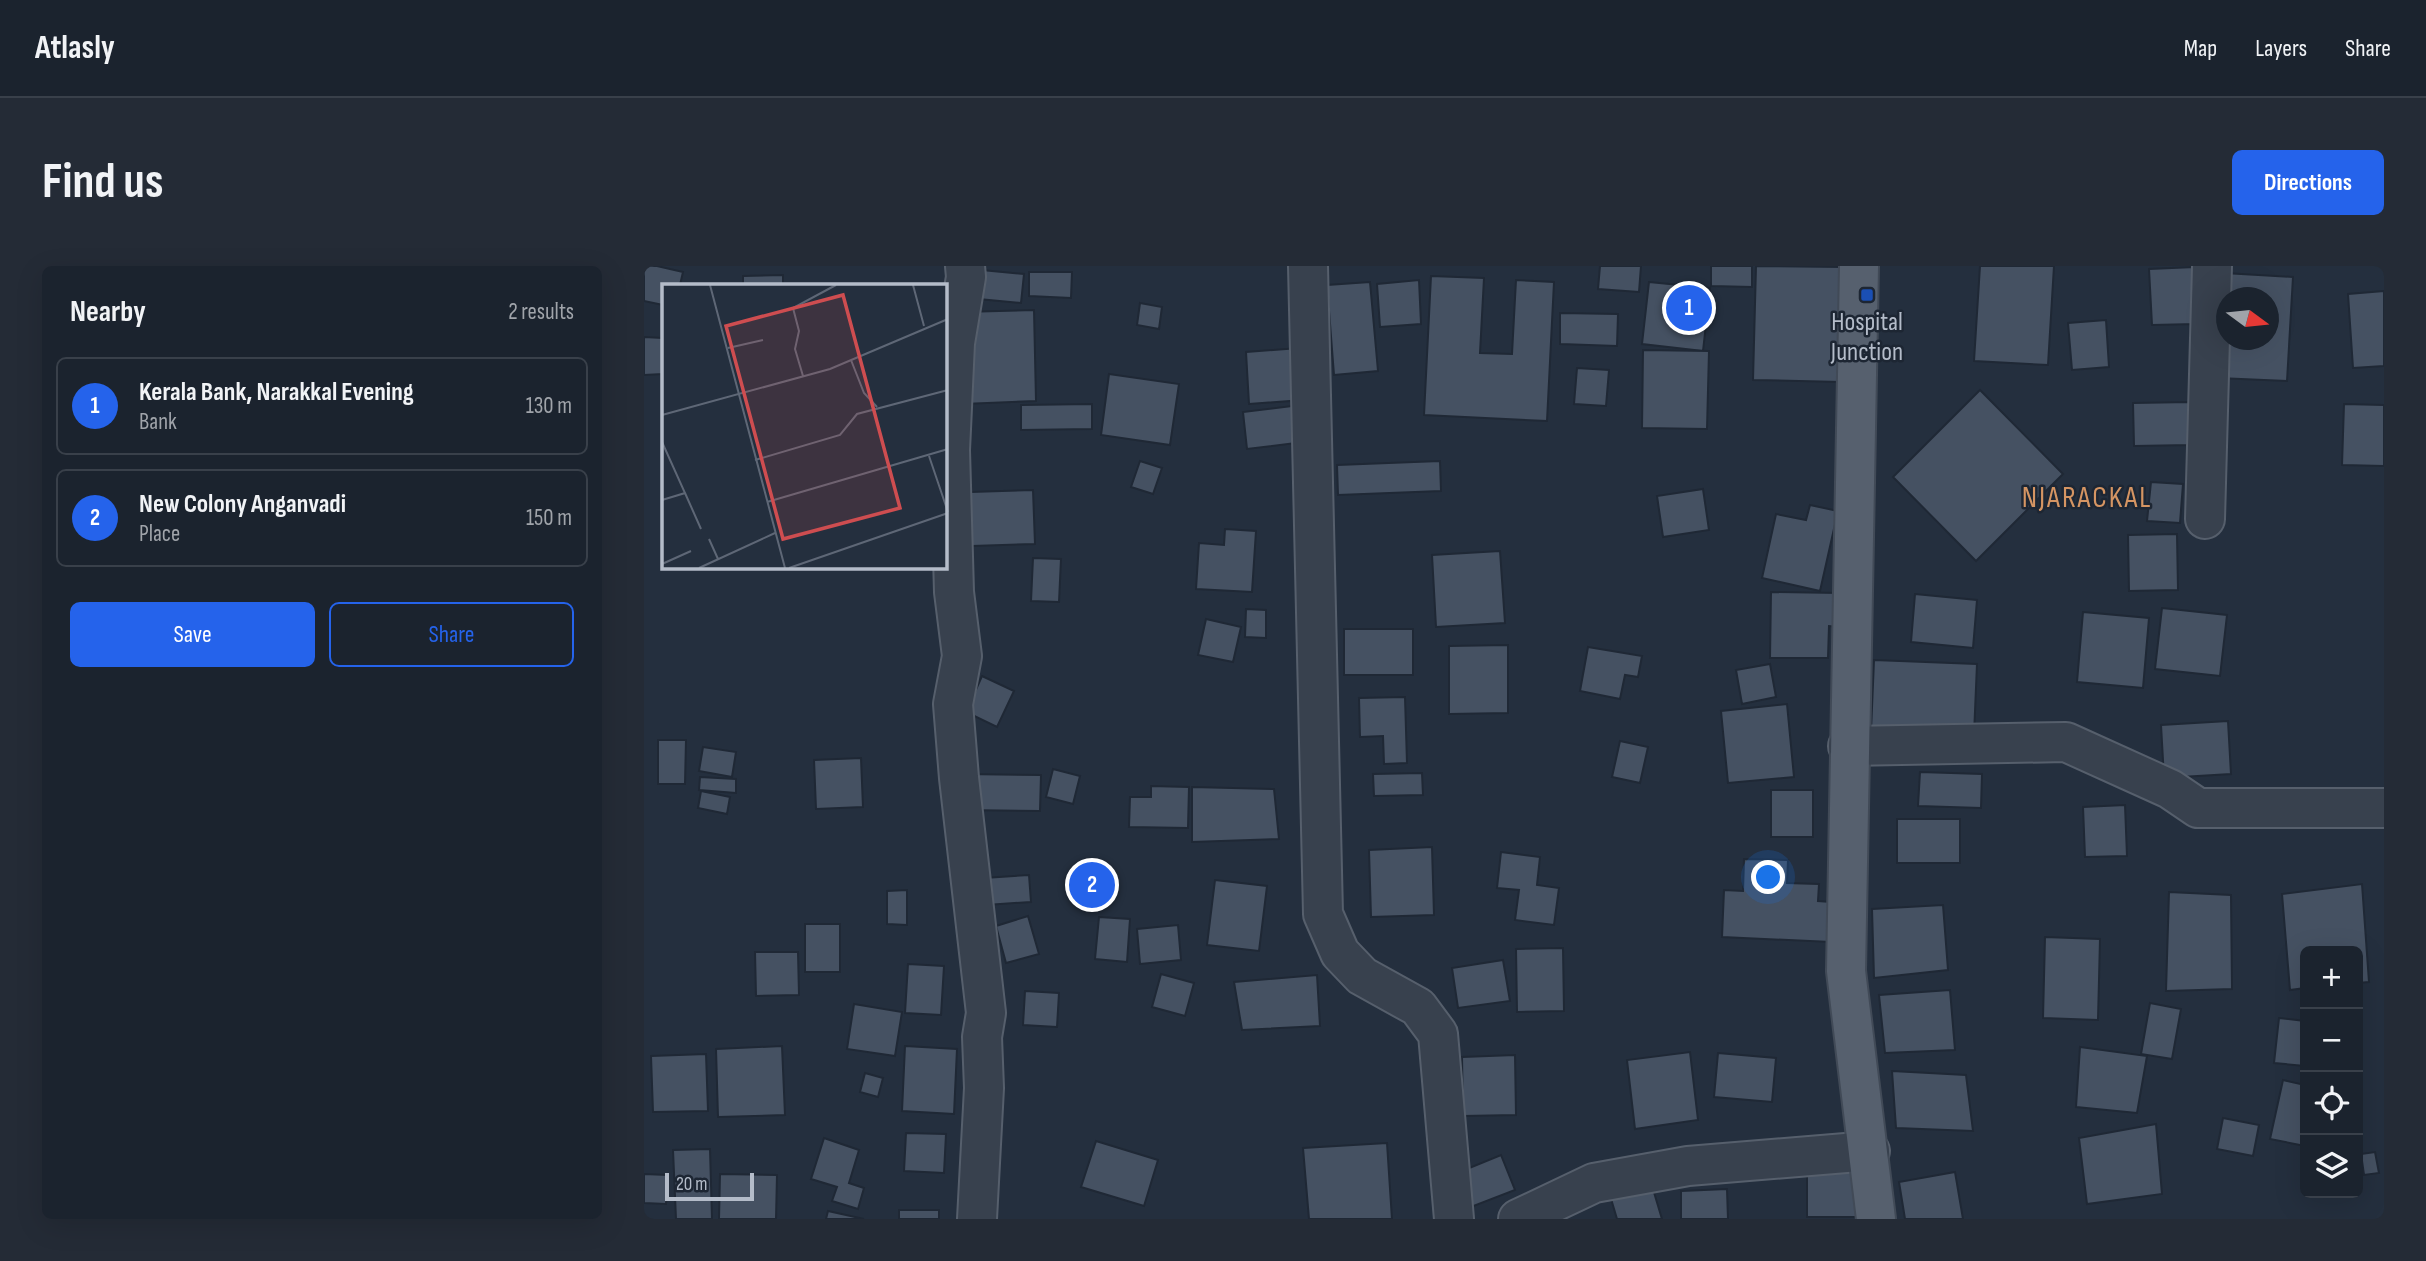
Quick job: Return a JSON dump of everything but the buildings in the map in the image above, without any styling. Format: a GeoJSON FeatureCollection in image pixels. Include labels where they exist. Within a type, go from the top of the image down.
{"type":"FeatureCollection","features":[{"type":"Feature","properties":{"kind":"main road"},"geometry":{"type":"LineString","coordinates":[[1859,266],[1848,746],[1846,971],[1877,1219]]}},
{"type":"Feature","properties":{"kind":"street"},"geometry":{"type":"LineString","coordinates":[[964,266],[966,277],[955,343],[950,450],[954,592],[962,656],[953,704],[986,1013],[982,1037],[984,1102],[977,1219]]}},
{"type":"Feature","properties":{"kind":"street"},"geometry":{"type":"LineString","coordinates":[[1308,266],[1323,914],[1340,953],[1362,975],[1418,1007],[1438,1034],[1454,1219]]}},
{"type":"Feature","properties":{"kind":"street"},"geometry":{"type":"LineString","coordinates":[[2205,519],[2211,266]]}},
{"type":"Feature","properties":{"kind":"street"},"geometry":{"type":"LineString","coordinates":[[1848,746],[2066,742],[2170,789],[2198,808],[2384,808]]}},
{"type":"Feature","properties":{"kind":"street"},"geometry":{"type":"LineString","coordinates":[[1518,1219],[1594,1183],[1688,1166],[1870,1151]]}},
{"type":"Feature","properties":{"kind":"place","name":"Hospital Junction"},"geometry":{"type":"Point","coordinates":[1867,295]}},
{"type":"Feature","properties":{"kind":"place","name":"Kerala Bank, Narakkal Evening"},"geometry":{"type":"Point","coordinates":[1689,308]}},
{"type":"Feature","properties":{"kind":"place","name":"New Colony Anganvadi"},"geometry":{"type":"Point","coordinates":[1092,885]}},
{"type":"Feature","properties":{"kind":"district","name":"NJARACKAL"},"geometry":{"type":"Point","coordinates":[2087,498]}}]}
